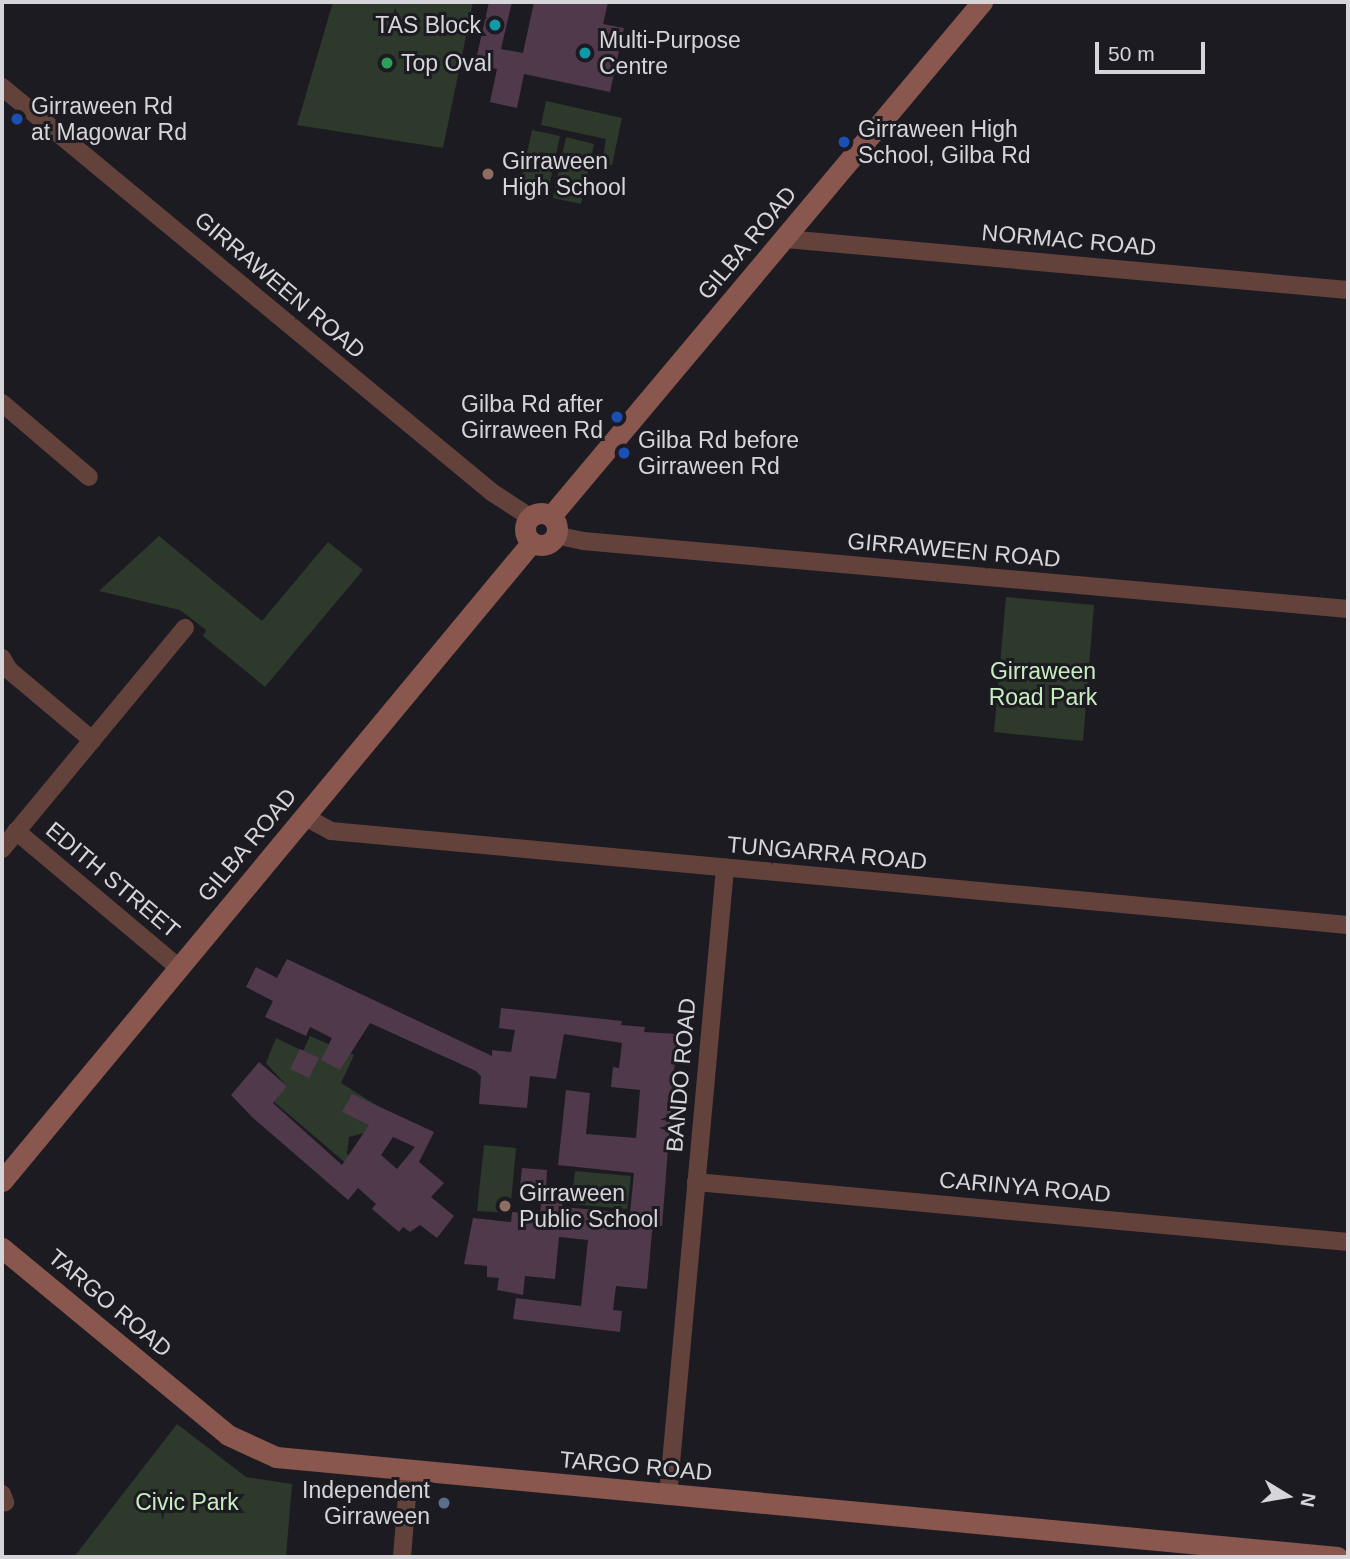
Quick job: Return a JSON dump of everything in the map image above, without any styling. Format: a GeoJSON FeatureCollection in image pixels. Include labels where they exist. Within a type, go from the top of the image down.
{"type":"FeatureCollection","features":[{"type":"Feature","properties":{"kind":"street","name":"GILBA ROAD"},"geometry":{"type":"LineString","coordinates":[[2,1181],[532,542],[545,544],[545,523],[786,239],[982,2]]}},
{"type":"Feature","properties":{"kind":"street","name":"GIRRAWEEN ROAD"},"geometry":{"type":"LineString","coordinates":[[2,86],[493,493],[580,541],[1348,609]]}},
{"type":"Feature","properties":{"kind":"street","name":"NORMAC ROAD"},"geometry":{"type":"LineString","coordinates":[[786,239],[1348,290]]}},
{"type":"Feature","properties":{"kind":"street"},"geometry":{"type":"LineString","coordinates":[[2,403],[89,477]]}},
{"type":"Feature","properties":{"kind":"street"},"geometry":{"type":"LineString","coordinates":[[2,849],[185,628]]}},
{"type":"Feature","properties":{"kind":"street"},"geometry":{"type":"LineString","coordinates":[[2,658],[9,670],[92,740]]}},
{"type":"Feature","properties":{"kind":"street","name":"TUNGARRA ROAD"},"geometry":{"type":"LineString","coordinates":[[305,817],[331,831],[1348,925]]}},
{"type":"Feature","properties":{"kind":"street","name":"EDITH STREET"},"geometry":{"type":"LineString","coordinates":[[16,831],[178,967]]}},
{"type":"Feature","properties":{"kind":"street","name":"BANDO ROAD"},"geometry":{"type":"LineString","coordinates":[[668,1496],[724,868]]}},
{"type":"Feature","properties":{"kind":"street","name":"CARINYA ROAD"},"geometry":{"type":"LineString","coordinates":[[696,1182],[1348,1242]]}},
{"type":"Feature","properties":{"kind":"street","name":"TARGO ROAD"},"geometry":{"type":"LineString","coordinates":[[2,1248],[237,1441],[285,1459],[1337,1557]]}},
{"type":"Feature","properties":{"kind":"street"},"geometry":{"type":"LineString","coordinates":[[402,1557],[409,1472]]}},
{"type":"Feature","properties":{"kind":"green space","name":"Top Oval"},"geometry":{"type":"Polygon","coordinates":[[[333,2],[473,2],[443,148],[297,125],[333,2]]]}},
{"type":"Feature","properties":{"kind":"green space"},"geometry":{"type":"Polygon","coordinates":[[[546,101],[622,118],[612,165],[602,163],[606,139],[541,125],[546,101]]]}},
{"type":"Feature","properties":{"kind":"green space"},"geometry":{"type":"Polygon","coordinates":[[[532,130],[560,136],[547,196],[519,190],[532,130]]]}},
{"type":"Feature","properties":{"kind":"green space"},"geometry":{"type":"Polygon","coordinates":[[[566,137],[594,144],[581,204],[553,198],[566,137]]]}},
{"type":"Feature","properties":{"kind":"green space"},"geometry":{"type":"Polygon","coordinates":[[[159,536],[262,621],[328,542],[363,570],[265,687],[203,636],[206,630],[180,610],[99,591],[159,536]]]}},
{"type":"Feature","properties":{"kind":"green space","name":"Girraween Road Park"},"geometry":{"type":"Polygon","coordinates":[[[1006,597],[1094,605],[1083,741],[994,732],[1006,597]]]}},
{"type":"Feature","properties":{"kind":"green space"},"geometry":{"type":"Polygon","coordinates":[[[310,1036],[354,1055],[341,1083],[392,1115],[368,1132],[349,1137],[347,1154],[370,1170],[362,1177],[266,1095],[287,1086],[266,1063],[276,1038],[303,1051],[310,1036]]]}},
{"type":"Feature","properties":{"kind":"green space"},"geometry":{"type":"Polygon","coordinates":[[[484,1145],[516,1148],[510,1213],[477,1211],[484,1145]]]}},
{"type":"Feature","properties":{"kind":"green space"},"geometry":{"type":"Polygon","coordinates":[[[575,1171],[631,1176],[627,1209],[571,1204],[575,1171]]]}},
{"type":"Feature","properties":{"kind":"green space","name":"Civic Park"},"geometry":{"type":"Polygon","coordinates":[[[177,1424],[246,1477],[292,1484],[286,1557],[74,1557],[177,1424]]]}},
{"type":"Feature","properties":{"kind":"building"},"geometry":{"type":"Polygon","coordinates":[[[489,2],[512,2],[501,49],[523,53],[534,2],[608,2],[603,24],[624,28],[610,92],[524,74],[517,108],[490,102],[497,69],[475,64],[489,2]]]}},
{"type":"Feature","properties":{"kind":"building"},"geometry":{"type":"Polygon","coordinates":[[[287,959],[492,1056],[492,1050],[511,1052],[515,1030],[499,1028],[501,1008],[622,1021],[621,1025],[645,1027],[644,1032],[677,1034],[662,1226],[654,1226],[652,1232],[647,1289],[616,1286],[613,1310],[622,1311],[620,1332],[513,1319],[516,1298],[581,1306],[588,1240],[559,1237],[555,1279],[525,1276],[523,1295],[497,1290],[499,1278],[487,1277],[487,1266],[464,1264],[473,1218],[511,1222],[512,1212],[540,1214],[542,1194],[563,1196],[562,1207],[630,1213],[634,1173],[558,1165],[566,1090],[590,1093],[586,1134],[636,1138],[640,1090],[611,1087],[613,1067],[619,1068],[622,1043],[564,1034],[556,1079],[530,1076],[527,1108],[479,1104],[481,1076],[476,1071],[370,1023],[340,1070],[321,1060],[332,1038],[310,1027],[306,1036],[265,1017],[273,1001],[246,987],[256,967],[277,978],[287,959]]]}},
{"type":"Feature","properties":{"kind":"building"},"geometry":{"type":"Polygon","coordinates":[[[300,1049],[319,1058],[309,1078],[290,1069],[300,1049]]]}},
{"type":"Feature","properties":{"kind":"building"},"geometry":{"type":"Polygon","coordinates":[[[259,1062],[287,1086],[273,1103],[342,1165],[369,1125],[342,1112],[352,1094],[434,1132],[419,1162],[444,1183],[431,1197],[454,1216],[437,1238],[420,1225],[410,1232],[403,1227],[399,1232],[372,1209],[376,1204],[358,1188],[348,1200],[253,1118],[231,1095],[259,1062]],[[393,1137],[381,1155],[397,1169],[415,1147],[393,1137]]]}},
{"type":"Feature","properties":{"kind":"building"},"geometry":{"type":"Polygon","coordinates":[[[522,1168],[547,1170],[546,1188],[520,1186],[522,1168]]]}},
{"type":"Feature","properties":{"kind":"place","name":"TAS Block"},"geometry":{"type":"Point","coordinates":[495,25]}},
{"type":"Feature","properties":{"kind":"place","name":"Multi-Purpose Centre"},"geometry":{"type":"Point","coordinates":[585,53]}},
{"type":"Feature","properties":{"kind":"place","name":"Top Oval"},"geometry":{"type":"Point","coordinates":[387,63]}},
{"type":"Feature","properties":{"kind":"place","name":"Girraween Rd at Magowar Rd"},"geometry":{"type":"Point","coordinates":[17,119]}},
{"type":"Feature","properties":{"kind":"place","name":"Girraween High School, Gilba Rd"},"geometry":{"type":"Point","coordinates":[844,142]}},
{"type":"Feature","properties":{"kind":"place","name":"Girraween High School"},"geometry":{"type":"Point","coordinates":[488,174]}},
{"type":"Feature","properties":{"kind":"place","name":"Gilba Rd after Girraween Rd"},"geometry":{"type":"Point","coordinates":[617,417]}},
{"type":"Feature","properties":{"kind":"place","name":"Gilba Rd before Girraween Rd"},"geometry":{"type":"Point","coordinates":[624,453]}},
{"type":"Feature","properties":{"kind":"place","name":"Girraween Public School"},"geometry":{"type":"Point","coordinates":[505,1206]}},
{"type":"Feature","properties":{"kind":"place","name":"Independent Girraween"},"geometry":{"type":"Point","coordinates":[444,1503]}}]}
